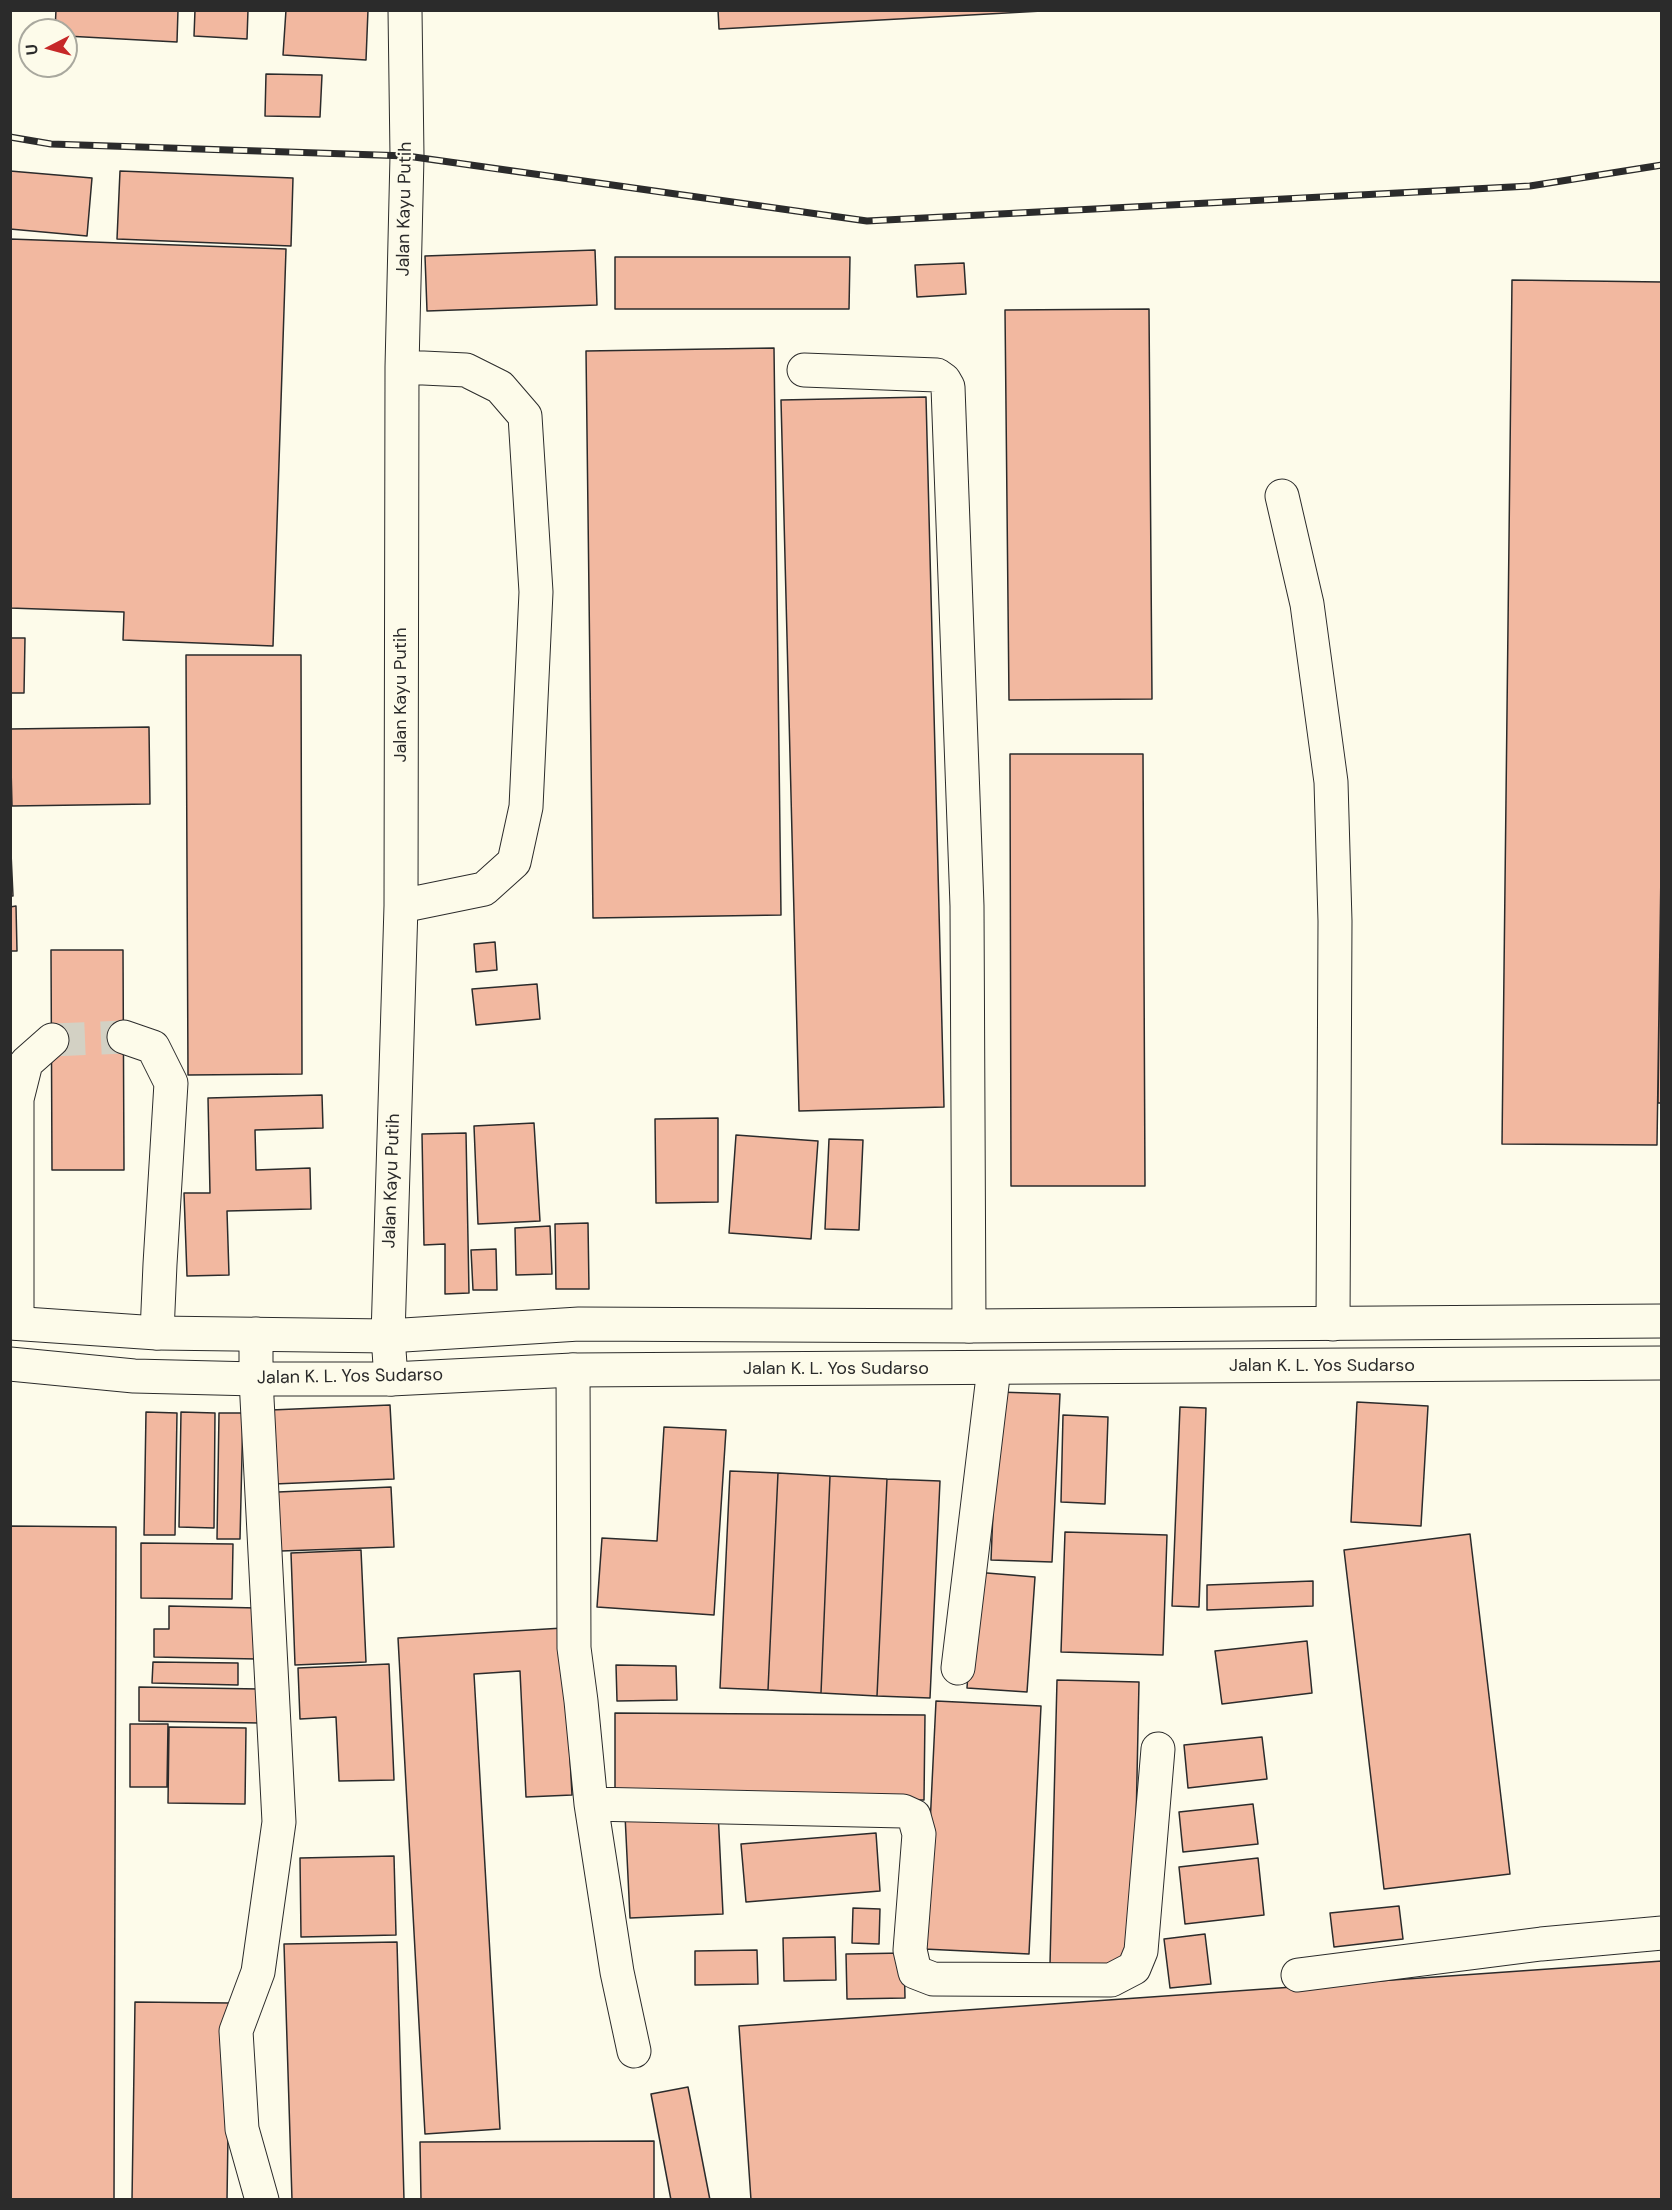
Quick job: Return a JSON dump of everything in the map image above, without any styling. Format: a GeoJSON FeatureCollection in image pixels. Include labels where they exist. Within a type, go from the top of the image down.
{"type":"FeatureCollection","features":[{"type":"Feature","properties":{"kind":"main road","name":"Jalan Kayu Putih"},"geometry":{"type":"LineString","coordinates":[[392,1379],[388,1336],[401,906],[405,10]]}},
{"type":"Feature","properties":{"kind":"main road"},"geometry":{"type":"LineString","coordinates":[[401,906],[484,889],[514,862],[526,807],[536,592],[525,416],[500,387],[466,370],[402,367]]}},
{"type":"Feature","properties":{"kind":"main road"},"geometry":{"type":"LineString","coordinates":[[804,370],[937,375],[948,387],[967,906],[969,1326]]}},
{"type":"Feature","properties":{"kind":"main road"},"geometry":{"type":"LineString","coordinates":[[1282,496],[1307,604],[1331,782],[1335,921],[1333,1324]]}},
{"type":"Feature","properties":{"kind":"main road"},"geometry":{"type":"LineString","coordinates":[[124,1037],[153,1047],[171,1083],[157,1333]]}},
{"type":"Feature","properties":{"kind":"main road"},"geometry":{"type":"LineString","coordinates":[[51,1040],[26,1063],[17,1099],[14,1323],[157,1333],[388,1336],[579,1324],[969,1326],[1662,1321]]}},
{"type":"Feature","properties":{"kind":"main road"},"geometry":{"type":"LineString","coordinates":[[256,1334],[256,1379],[279,1822],[258,1972],[236,2031],[242,2129],[262,2199]]}},
{"type":"Feature","properties":{"kind":"main road","name":"Jalan K. L. Yos Sudarso"},"geometry":{"type":"LineString","coordinates":[[10,1364],[134,1376],[256,1379],[392,1379],[573,1370],[1662,1364]]}},
{"type":"Feature","properties":{"kind":"main road"},"geometry":{"type":"LineString","coordinates":[[958,1668],[994,1368]]}},
{"type":"Feature","properties":{"kind":"main road"},"geometry":{"type":"LineString","coordinates":[[573,1370],[574,1648],[591,1804],[617,1972],[634,2050]]}},
{"type":"Feature","properties":{"kind":"main road"},"geometry":{"type":"LineString","coordinates":[[591,1804],[903,1811],[914,1816],[919,1834],[910,1950],[915,1972],[933,1978],[1111,1980],[1134,1968],[1141,1952],[1158,1749]]}},
{"type":"Feature","properties":{"kind":"main road"},"geometry":{"type":"LineString","coordinates":[[1298,1975],[1541,1944],[1662,1933]]}},
{"type":"Feature","properties":{"kind":"building"},"geometry":{"type":"Polygon","coordinates":[[[56,10],[178,10],[177,42],[78,37],[78,18],[56,18],[56,10]]]}},
{"type":"Feature","properties":{"kind":"building"},"geometry":{"type":"Polygon","coordinates":[[[195,10],[248,10],[247,39],[194,36],[195,10]]]}},
{"type":"Feature","properties":{"kind":"building"},"geometry":{"type":"Polygon","coordinates":[[[286,10],[368,10],[366,60],[283,55],[286,10]]]}},
{"type":"Feature","properties":{"kind":"building"},"geometry":{"type":"Polygon","coordinates":[[[718,10],[1042,10],[1042,11],[719,29],[718,10]]]}},
{"type":"Feature","properties":{"kind":"building"},"geometry":{"type":"Polygon","coordinates":[[[266,74],[322,75],[320,117],[265,116],[266,74]]]}},
{"type":"Feature","properties":{"kind":"building"},"geometry":{"type":"Polygon","coordinates":[[[10,171],[92,178],[87,236],[10,229],[10,171]]]}},
{"type":"Feature","properties":{"kind":"building"},"geometry":{"type":"Polygon","coordinates":[[[120,171],[293,178],[291,246],[117,239],[120,171]]]}},
{"type":"Feature","properties":{"kind":"building"},"geometry":{"type":"Polygon","coordinates":[[[10,239],[286,249],[273,646],[123,640],[124,612],[10,608],[10,239]]]}},
{"type":"Feature","properties":{"kind":"building"},"geometry":{"type":"Polygon","coordinates":[[[595,250],[597,305],[427,311],[425,256],[595,250]]]}},
{"type":"Feature","properties":{"kind":"building"},"geometry":{"type":"Polygon","coordinates":[[[615,257],[850,257],[849,309],[615,309],[615,257]]]}},
{"type":"Feature","properties":{"kind":"building"},"geometry":{"type":"Polygon","coordinates":[[[964,263],[966,294],[917,297],[915,265],[964,263]]]}},
{"type":"Feature","properties":{"kind":"building"},"geometry":{"type":"Polygon","coordinates":[[[1512,280],[1662,282],[1662,801],[1657,1145],[1502,1144],[1512,280]]]}},
{"type":"Feature","properties":{"kind":"building"},"geometry":{"type":"Polygon","coordinates":[[[1149,309],[1152,699],[1009,700],[1005,310],[1149,309]]]}},
{"type":"Feature","properties":{"kind":"building"},"geometry":{"type":"Polygon","coordinates":[[[774,348],[781,915],[593,918],[586,351],[774,348]]]}},
{"type":"Feature","properties":{"kind":"building"},"geometry":{"type":"Polygon","coordinates":[[[926,397],[944,1107],[799,1111],[781,400],[926,397]]]}},
{"type":"Feature","properties":{"kind":"building"},"geometry":{"type":"Polygon","coordinates":[[[10,638],[25,638],[24,693],[10,693],[10,638]]]}},
{"type":"Feature","properties":{"kind":"building"},"geometry":{"type":"Polygon","coordinates":[[[186,655],[301,655],[302,1074],[188,1075],[186,655]]]}},
{"type":"Feature","properties":{"kind":"building"},"geometry":{"type":"Polygon","coordinates":[[[149,727],[150,804],[12,806],[10,729],[149,727]]]}},
{"type":"Feature","properties":{"kind":"building"},"geometry":{"type":"Polygon","coordinates":[[[1010,754],[1143,754],[1145,1186],[1011,1186],[1010,754]]]}},
{"type":"Feature","properties":{"kind":"building"},"geometry":{"type":"Polygon","coordinates":[[[1662,801],[1662,1103],[1658,1103],[1662,801]]]}},
{"type":"Feature","properties":{"kind":"building"},"geometry":{"type":"Polygon","coordinates":[[[10,831],[13,896],[10,896],[10,831]]]}},
{"type":"Feature","properties":{"kind":"building"},"geometry":{"type":"Polygon","coordinates":[[[16,906],[17,951],[10,951],[10,907],[16,906]]]}},
{"type":"Feature","properties":{"kind":"building"},"geometry":{"type":"Polygon","coordinates":[[[495,942],[497,970],[476,972],[474,944],[495,942]]]}},
{"type":"Feature","properties":{"kind":"building"},"geometry":{"type":"Polygon","coordinates":[[[51,950],[123,950],[124,1170],[52,1170],[51,950]]]}},
{"type":"Feature","properties":{"kind":"building"},"geometry":{"type":"Polygon","coordinates":[[[537,984],[540,1019],[476,1025],[472,989],[537,984]]]}},
{"type":"Feature","properties":{"kind":"building"},"geometry":{"type":"Polygon","coordinates":[[[322,1095],[323,1128],[255,1130],[256,1170],[310,1168],[311,1209],[227,1211],[229,1275],[187,1276],[184,1193],[210,1193],[208,1098],[322,1095]]]}},
{"type":"Feature","properties":{"kind":"building"},"geometry":{"type":"Polygon","coordinates":[[[718,1118],[718,1202],[656,1203],[655,1119],[718,1118]]]}},
{"type":"Feature","properties":{"kind":"building"},"geometry":{"type":"Polygon","coordinates":[[[534,1123],[540,1221],[478,1224],[474,1126],[534,1123]]]}},
{"type":"Feature","properties":{"kind":"building"},"geometry":{"type":"Polygon","coordinates":[[[466,1133],[469,1293],[445,1294],[445,1244],[424,1245],[422,1134],[466,1133]]]}},
{"type":"Feature","properties":{"kind":"building"},"geometry":{"type":"Polygon","coordinates":[[[736,1135],[818,1141],[811,1239],[729,1233],[736,1135]]]}},
{"type":"Feature","properties":{"kind":"building"},"geometry":{"type":"Polygon","coordinates":[[[829,1139],[863,1140],[859,1230],[825,1229],[829,1139]]]}},
{"type":"Feature","properties":{"kind":"building"},"geometry":{"type":"Polygon","coordinates":[[[588,1223],[589,1289],[556,1289],[555,1224],[588,1223]]]}},
{"type":"Feature","properties":{"kind":"building"},"geometry":{"type":"Polygon","coordinates":[[[550,1226],[552,1274],[516,1275],[515,1228],[550,1226]]]}},
{"type":"Feature","properties":{"kind":"building"},"geometry":{"type":"Polygon","coordinates":[[[496,1249],[497,1290],[473,1290],[471,1250],[496,1249]]]}},
{"type":"Feature","properties":{"kind":"building"},"geometry":{"type":"Polygon","coordinates":[[[998,1392],[1060,1394],[1052,1562],[991,1560],[998,1392]]]}},
{"type":"Feature","properties":{"kind":"building"},"geometry":{"type":"Polygon","coordinates":[[[1357,1402],[1428,1406],[1421,1526],[1351,1522],[1357,1402]]]}},
{"type":"Feature","properties":{"kind":"building"},"geometry":{"type":"Polygon","coordinates":[[[390,1405],[394,1479],[274,1484],[271,1410],[390,1405]]]}},
{"type":"Feature","properties":{"kind":"building"},"geometry":{"type":"Polygon","coordinates":[[[1180,1407],[1206,1408],[1199,1607],[1172,1606],[1180,1407]]]}},
{"type":"Feature","properties":{"kind":"building"},"geometry":{"type":"Polygon","coordinates":[[[146,1412],[177,1413],[175,1535],[144,1535],[146,1412]]]}},
{"type":"Feature","properties":{"kind":"building"},"geometry":{"type":"Polygon","coordinates":[[[181,1412],[215,1413],[214,1528],[179,1527],[181,1412]]]}},
{"type":"Feature","properties":{"kind":"building"},"geometry":{"type":"Polygon","coordinates":[[[219,1413],[243,1413],[240,1539],[217,1539],[219,1413]]]}},
{"type":"Feature","properties":{"kind":"building"},"geometry":{"type":"Polygon","coordinates":[[[1063,1415],[1108,1417],[1105,1504],[1061,1502],[1063,1415]]]}},
{"type":"Feature","properties":{"kind":"building"},"geometry":{"type":"Polygon","coordinates":[[[664,1427],[726,1430],[714,1615],[597,1607],[602,1538],[657,1541],[664,1427]]]}},
{"type":"Feature","properties":{"kind":"building"},"geometry":{"type":"Polygon","coordinates":[[[730,1471],[778,1473],[768,1690],[720,1688],[730,1471]]]}},
{"type":"Feature","properties":{"kind":"building"},"geometry":{"type":"Polygon","coordinates":[[[778,1473],[830,1476],[821,1693],[768,1690],[778,1473]]]}},
{"type":"Feature","properties":{"kind":"building"},"geometry":{"type":"Polygon","coordinates":[[[830,1476],[887,1479],[877,1696],[821,1693],[830,1476]]]}},
{"type":"Feature","properties":{"kind":"building"},"geometry":{"type":"Polygon","coordinates":[[[887,1479],[940,1481],[930,1698],[877,1696],[887,1479]]]}},
{"type":"Feature","properties":{"kind":"building"},"geometry":{"type":"Polygon","coordinates":[[[391,1487],[394,1547],[281,1551],[278,1492],[391,1487]]]}},
{"type":"Feature","properties":{"kind":"building"},"geometry":{"type":"Polygon","coordinates":[[[10,1526],[116,1527],[114,2200],[10,2200],[10,1526]]]}},
{"type":"Feature","properties":{"kind":"building"},"geometry":{"type":"Polygon","coordinates":[[[1065,1532],[1167,1535],[1163,1655],[1061,1652],[1065,1532]]]}},
{"type":"Feature","properties":{"kind":"building"},"geometry":{"type":"Polygon","coordinates":[[[1470,1534],[1510,1874],[1384,1889],[1344,1550],[1470,1534]]]}},
{"type":"Feature","properties":{"kind":"building"},"geometry":{"type":"Polygon","coordinates":[[[141,1543],[233,1544],[232,1599],[141,1598],[141,1543]]]}},
{"type":"Feature","properties":{"kind":"building"},"geometry":{"type":"Polygon","coordinates":[[[361,1550],[366,1662],[295,1665],[291,1553],[361,1550]]]}},
{"type":"Feature","properties":{"kind":"building"},"geometry":{"type":"Polygon","coordinates":[[[975,1572],[1035,1577],[1027,1692],[967,1688],[975,1572]]]}},
{"type":"Feature","properties":{"kind":"building"},"geometry":{"type":"Polygon","coordinates":[[[1313,1581],[1313,1606],[1207,1610],[1207,1585],[1313,1581]]]}},
{"type":"Feature","properties":{"kind":"building"},"geometry":{"type":"Polygon","coordinates":[[[169,1606],[257,1608],[257,1659],[154,1657],[154,1629],[169,1629],[169,1606]]]}},
{"type":"Feature","properties":{"kind":"building"},"geometry":{"type":"Polygon","coordinates":[[[563,1628],[572,1795],[526,1797],[520,1671],[474,1674],[500,2129],[425,2134],[398,1638],[563,1628]]]}},
{"type":"Feature","properties":{"kind":"building"},"geometry":{"type":"Polygon","coordinates":[[[1307,1641],[1312,1693],[1222,1704],[1215,1651],[1307,1641]]]}},
{"type":"Feature","properties":{"kind":"building"},"geometry":{"type":"Polygon","coordinates":[[[153,1662],[238,1663],[238,1685],[152,1683],[153,1662]]]}},
{"type":"Feature","properties":{"kind":"building"},"geometry":{"type":"Polygon","coordinates":[[[389,1664],[394,1780],[339,1781],[336,1717],[300,1719],[298,1668],[389,1664]]]}},
{"type":"Feature","properties":{"kind":"building"},"geometry":{"type":"Polygon","coordinates":[[[616,1665],[676,1666],[677,1700],[617,1701],[616,1665]]]}},
{"type":"Feature","properties":{"kind":"building"},"geometry":{"type":"Polygon","coordinates":[[[1057,1680],[1139,1682],[1133,1966],[1050,1964],[1057,1680]]]}},
{"type":"Feature","properties":{"kind":"building"},"geometry":{"type":"Polygon","coordinates":[[[139,1687],[260,1689],[260,1723],[139,1721],[139,1687]]]}},
{"type":"Feature","properties":{"kind":"building"},"geometry":{"type":"Polygon","coordinates":[[[936,1701],[1041,1706],[1029,1954],[924,1949],[936,1701]]]}},
{"type":"Feature","properties":{"kind":"building"},"geometry":{"type":"Polygon","coordinates":[[[615,1713],[925,1715],[924,1800],[615,1799],[615,1713]]]}},
{"type":"Feature","properties":{"kind":"building"},"geometry":{"type":"Polygon","coordinates":[[[130,1724],[168,1724],[167,1787],[130,1787],[130,1724]]]}},
{"type":"Feature","properties":{"kind":"building"},"geometry":{"type":"Polygon","coordinates":[[[169,1727],[246,1728],[245,1804],[168,1803],[169,1727]]]}},
{"type":"Feature","properties":{"kind":"building"},"geometry":{"type":"Polygon","coordinates":[[[1262,1737],[1267,1779],[1188,1788],[1184,1745],[1262,1737]]]}},
{"type":"Feature","properties":{"kind":"building"},"geometry":{"type":"Polygon","coordinates":[[[1253,1804],[1258,1844],[1183,1852],[1179,1812],[1253,1804]]]}},
{"type":"Feature","properties":{"kind":"building"},"geometry":{"type":"Polygon","coordinates":[[[718,1811],[723,1914],[630,1918],[625,1815],[718,1811]]]}},
{"type":"Feature","properties":{"kind":"building"},"geometry":{"type":"Polygon","coordinates":[[[876,1833],[880,1891],[746,1902],[741,1844],[876,1833]]]}},
{"type":"Feature","properties":{"kind":"building"},"geometry":{"type":"Polygon","coordinates":[[[394,1856],[396,1935],[301,1937],[300,1858],[394,1856]]]}},
{"type":"Feature","properties":{"kind":"building"},"geometry":{"type":"Polygon","coordinates":[[[1258,1858],[1264,1915],[1185,1924],[1179,1867],[1258,1858]]]}},
{"type":"Feature","properties":{"kind":"building"},"geometry":{"type":"Polygon","coordinates":[[[1399,1906],[1403,1939],[1334,1947],[1330,1913],[1399,1906]]]}},
{"type":"Feature","properties":{"kind":"building"},"geometry":{"type":"Polygon","coordinates":[[[853,1908],[880,1909],[879,1944],[852,1943],[853,1908]]]}},
{"type":"Feature","properties":{"kind":"building"},"geometry":{"type":"Polygon","coordinates":[[[1205,1934],[1211,1984],[1170,1988],[1164,1939],[1205,1934]]]}},
{"type":"Feature","properties":{"kind":"building"},"geometry":{"type":"Polygon","coordinates":[[[835,1937],[836,1980],[784,1981],[783,1938],[835,1937]]]}},
{"type":"Feature","properties":{"kind":"building"},"geometry":{"type":"Polygon","coordinates":[[[397,1942],[404,2200],[292,2200],[284,1944],[397,1942]]]}},
{"type":"Feature","properties":{"kind":"building"},"geometry":{"type":"Polygon","coordinates":[[[757,1950],[758,1984],[695,1985],[695,1951],[757,1950]]]}},
{"type":"Feature","properties":{"kind":"building"},"geometry":{"type":"Polygon","coordinates":[[[904,1953],[905,1998],[847,1999],[846,1954],[904,1953]]]}},
{"type":"Feature","properties":{"kind":"building"},"geometry":{"type":"Polygon","coordinates":[[[1662,1961],[1662,2200],[751,2200],[739,2026],[1662,1961]]]}},
{"type":"Feature","properties":{"kind":"building"},"geometry":{"type":"Polygon","coordinates":[[[135,2002],[230,2003],[227,2200],[132,2200],[135,2002]]]}},
{"type":"Feature","properties":{"kind":"building"},"geometry":{"type":"Polygon","coordinates":[[[688,2087],[710,2200],[671,2200],[651,2094],[688,2087]]]}},
{"type":"Feature","properties":{"kind":"building"},"geometry":{"type":"Polygon","coordinates":[[[654,2141],[654,2200],[421,2200],[420,2142],[654,2141]]]}},
{"type":"Feature","properties":{"kind":"tunnel"},"geometry":{"type":"LineString","coordinates":[[52,1040],[124,1037]]}},
{"type":"Feature","properties":{"kind":"railway"},"geometry":{"type":"LineString","coordinates":[[10,137],[51,144],[407,156],[867,221],[1530,186],[1662,165]]}}]}
